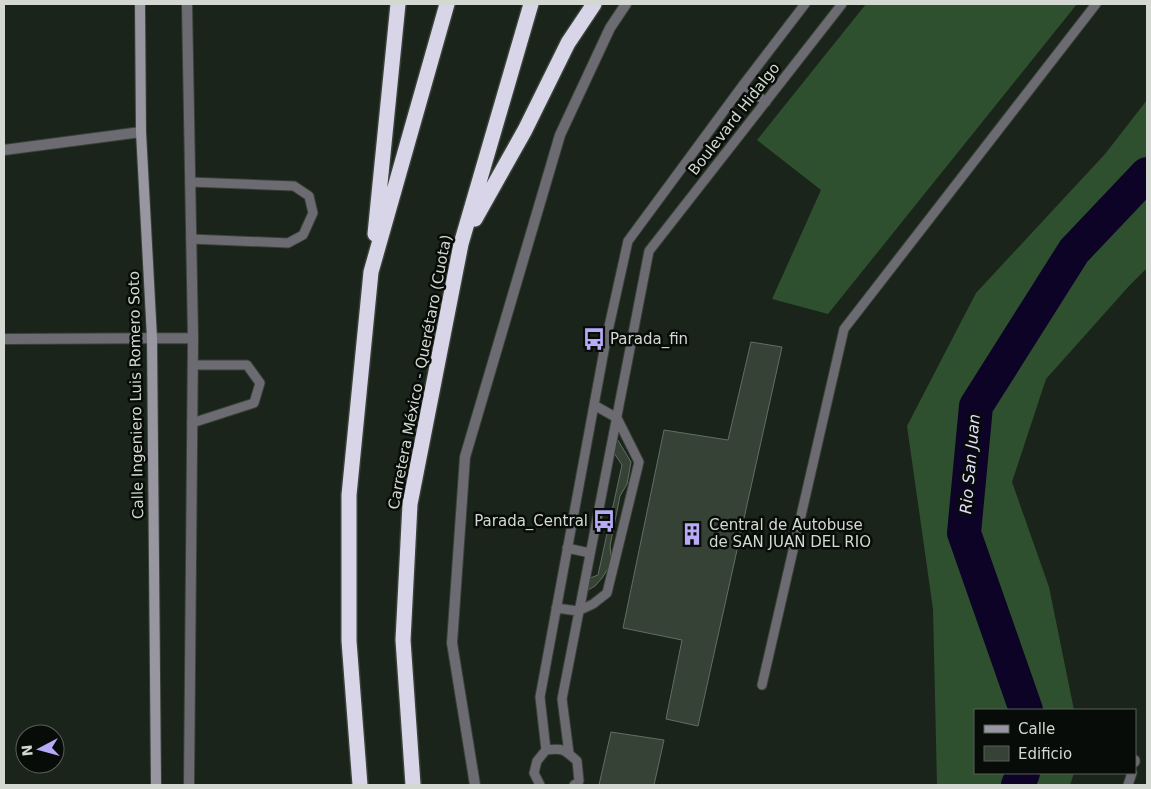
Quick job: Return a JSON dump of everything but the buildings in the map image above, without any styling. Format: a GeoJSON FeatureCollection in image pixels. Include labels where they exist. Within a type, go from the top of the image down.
{"type":"FeatureCollection","features":[{"type":"Feature","properties":{"kind":"highway"},"geometry":{"type":"LineString","coordinates":[[360,785],[349,640],[349,495],[398,4]]}},
{"type":"Feature","properties":{"kind":"highway"},"geometry":{"type":"LineString","coordinates":[[371,272],[447,4]]}},
{"type":"Feature","properties":{"kind":"highway","name":"Carretera México - Querétaro (Cuota)"},"geometry":{"type":"LineString","coordinates":[[413,785],[403,640],[410,504],[461,244],[531,4]]}},
{"type":"Feature","properties":{"kind":"highway"},"geometry":{"type":"LineString","coordinates":[[461,244],[525,130],[568,43],[594,4]]}},
{"type":"Feature","properties":{"kind":"street","name":"Calle Ingeniero Luis Romero Soto"},"geometry":{"type":"LineString","coordinates":[[140,4],[141,132],[152,338],[156,785]]}},
{"type":"Feature","properties":{"kind":"street"},"geometry":{"type":"LineString","coordinates":[[187,4],[193,338],[189,785]]}},
{"type":"Feature","properties":{"kind":"street"},"geometry":{"type":"LineString","coordinates":[[474,785],[452,643],[465,456],[560,135],[610,28],[626,4]]}},
{"type":"Feature","properties":{"kind":"street"},"geometry":{"type":"LineString","coordinates":[[4,150],[141,132]]}},
{"type":"Feature","properties":{"kind":"street"},"geometry":{"type":"LineString","coordinates":[[4,339],[193,338]]}},
{"type":"Feature","properties":{"kind":"lane","name":"Boulevard Hidalgo"},"geometry":{"type":"LineString","coordinates":[[594,405],[628,241],[804,4]]}},
{"type":"Feature","properties":{"kind":"lane","name":"Boulevard Hidalgo"},"geometry":{"type":"LineString","coordinates":[[617,418],[649,251],[842,4]]}},
{"type":"Feature","properties":{"kind":"lane"},"geometry":{"type":"LineString","coordinates":[[762,685],[844,329],[1096,4]]}},
{"type":"Feature","properties":{"kind":"lane"},"geometry":{"type":"LineString","coordinates":[[742,85],[766,102]]}},
{"type":"Feature","properties":{"kind":"lane"},"geometry":{"type":"LineString","coordinates":[[190,182],[294,186],[309,196],[313,214],[303,235],[288,243],[191,240]]}},
{"type":"Feature","properties":{"kind":"lane"},"geometry":{"type":"LineString","coordinates":[[192,365],[246,365],[260,383],[254,403],[192,423]]}},
{"type":"Feature","properties":{"kind":"lane"},"geometry":{"type":"LineString","coordinates":[[546,750],[540,697],[556,608],[567,548],[594,405],[617,418],[639,462],[607,593],[593,604],[578,611],[556,608]]}},
{"type":"Feature","properties":{"kind":"lane"},"geometry":{"type":"LineString","coordinates":[[569,753],[562,699],[617,418]]}},
{"type":"Feature","properties":{"kind":"lane"},"geometry":{"type":"LineString","coordinates":[[567,548],[590,554]]}},
{"type":"Feature","properties":{"kind":"lane"},"geometry":{"type":"LineString","coordinates":[[540,785],[534,773],[537,761],[546,750],[561,748],[577,761],[578,781],[574,785]]}},
{"type":"Feature","properties":{"kind":"green space"},"geometry":{"type":"Polygon","coordinates":[[[866,4],[1077,4],[828,314],[772,299],[821,190],[757,140],[866,4]]]}},
{"type":"Feature","properties":{"kind":"green space"},"geometry":{"type":"Polygon","coordinates":[[[1147,100],[1147,268],[1046,379],[1012,482],[1049,587],[1074,709],[974,709],[974,774],[1074,774],[1070,785],[937,785],[933,609],[907,426],[976,293],[1105,154],[1147,100]]]}},
{"type":"Feature","properties":{"kind":"waterway","name":"Rio San Juan"},"geometry":{"type":"LineString","coordinates":[[1026,709],[964,533],[976,406],[1074,251],[1147,174]]}},
{"type":"Feature","properties":{"kind":"waterway","name":"Rio San Juan"},"geometry":{"type":"LineString","coordinates":[[1018,785],[1023,774]]}},
{"type":"Feature","properties":{"kind":"place","name":"Parada_fin"},"geometry":{"type":"Point","coordinates":[594,339]}},
{"type":"Feature","properties":{"kind":"place","name":"Parada_Central"},"geometry":{"type":"Point","coordinates":[604,521]}},
{"type":"Feature","properties":{"kind":"place","name":"Central de Autobuse de SAN JUAN DEL RIO"},"geometry":{"type":"Point","coordinates":[692,534]}}]}
